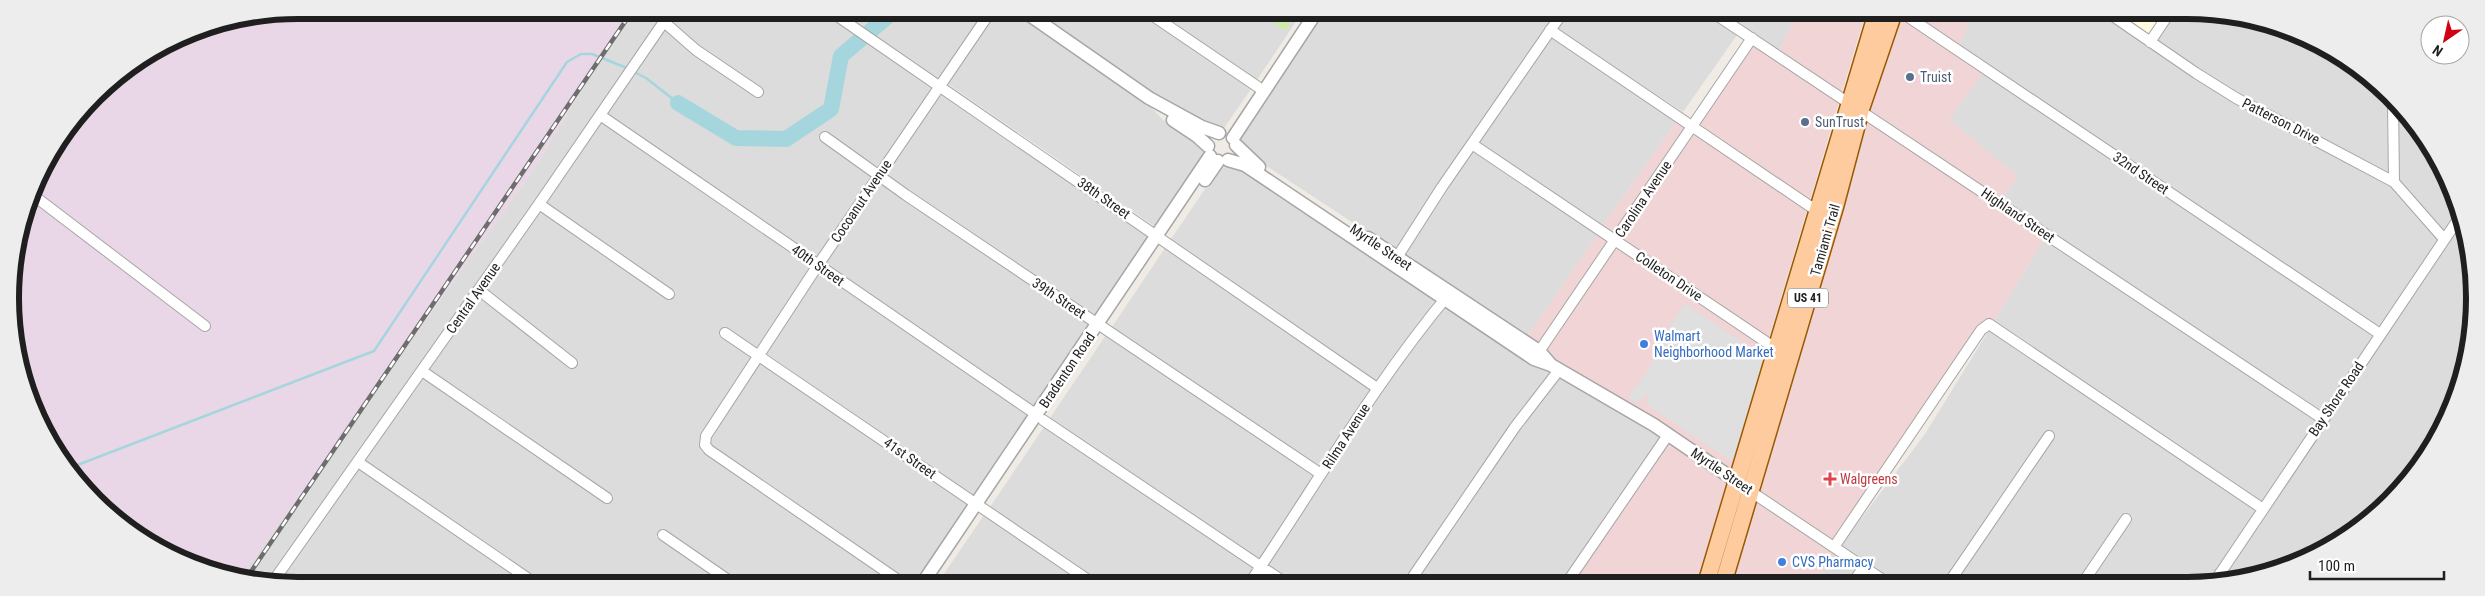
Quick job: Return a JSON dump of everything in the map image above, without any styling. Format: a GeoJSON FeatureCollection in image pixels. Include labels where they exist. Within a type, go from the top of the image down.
{"type":"FeatureCollection","features":[{"type":"Feature","properties":{"kind":"main road","name":"Tamiami Trail"},"geometry":{"type":"LineString","coordinates":[[1725,577],[1790,358],[1825,213],[1856,106],[1875,19]]}},
{"type":"Feature","properties":{"kind":"main road","name":"Tamiami Trail"},"geometry":{"type":"LineString","coordinates":[[1856,106],[1891,19]]}},
{"type":"Feature","properties":{"kind":"main road","name":"Tamiami Trail"},"geometry":{"type":"LineString","coordinates":[[1708,577],[1776,348],[1825,213]]}},
{"type":"Feature","properties":{"kind":"street","name":"Central Avenue"},"geometry":{"type":"LineString","coordinates":[[277,577],[479,290],[666,19]]}},
{"type":"Feature","properties":{"kind":"street","name":"38th Street"},"geometry":{"type":"LineString","coordinates":[[842,19],[1377,388]]}},
{"type":"Feature","properties":{"kind":"street","name":"Cocoanut Avenue"},"geometry":{"type":"LineString","coordinates":[[894,577],[717,456],[705,445],[706,436],[818,265],[986,19]]}},
{"type":"Feature","properties":{"kind":"street","name":"Myrtle Street"},"geometry":{"type":"LineString","coordinates":[[1035,19],[1149,98],[1202,127],[1229,137],[1256,165],[1447,297],[1555,367],[1620,404],[1668,435],[1879,577]]}},
{"type":"Feature","properties":{"kind":"street"},"geometry":{"type":"LineString","coordinates":[[1158,19],[1258,88]]}},
{"type":"Feature","properties":{"kind":"street","name":"Bradenton Road"},"geometry":{"type":"LineString","coordinates":[[1216,156],[1234,155],[1229,137],[1258,88],[1304,19]]}},
{"type":"Feature","properties":{"kind":"street","name":"Bradenton Road"},"geometry":{"type":"LineString","coordinates":[[1216,156],[1210,139],[1229,137],[1311,19]]}},
{"type":"Feature","properties":{"kind":"street"},"geometry":{"type":"LineString","coordinates":[[1395,261],[1442,187],[1558,19]]}},
{"type":"Feature","properties":{"kind":"street","name":"Highland Street"},"geometry":{"type":"LineString","coordinates":[[1723,19],[2323,419]]}},
{"type":"Feature","properties":{"kind":"street","name":"32nd Street"},"geometry":{"type":"LineString","coordinates":[[1912,19],[2380,334]]}},
{"type":"Feature","properties":{"kind":"street","name":"Patterson Drive"},"geometry":{"type":"LineString","coordinates":[[2117,19],[2236,98],[2394,182],[2444,239]]}},
{"type":"Feature","properties":{"kind":"street"},"geometry":{"type":"LineString","coordinates":[[2150,42],[2165,19]]}},
{"type":"Feature","properties":{"kind":"street"},"geometry":{"type":"LineString","coordinates":[[664,22],[696,50],[758,92]]}},
{"type":"Feature","properties":{"kind":"street"},"geometry":{"type":"LineString","coordinates":[[1550,30],[1825,213]]}},
{"type":"Feature","properties":{"kind":"street","name":"Carolina Avenue"},"geometry":{"type":"LineString","coordinates":[[1536,355],[1752,38]]}},
{"type":"Feature","properties":{"kind":"street","name":"Myrtle Street"},"geometry":{"type":"LineString","coordinates":[[1149,98],[1167,116],[1197,136],[1216,156],[1245,165],[1395,261]]}},
{"type":"Feature","properties":{"kind":"street"},"geometry":{"type":"LineString","coordinates":[[2393,110],[2394,182]]}},
{"type":"Feature","properties":{"kind":"street","name":"40th Street"},"geometry":{"type":"LineString","coordinates":[[600,114],[1040,418],[1277,577]]}},
{"type":"Feature","properties":{"kind":"street","name":"39th Street"},"geometry":{"type":"LineString","coordinates":[[825,137],[1320,474]]}},
{"type":"Feature","properties":{"kind":"street","name":"Colleton Drive"},"geometry":{"type":"LineString","coordinates":[[1472,144],[1790,358]]}},
{"type":"Feature","properties":{"kind":"street","name":"Bradenton Road"},"geometry":{"type":"LineString","coordinates":[[927,577],[980,506],[1216,156]]}},
{"type":"Feature","properties":{"kind":"street"},"geometry":{"type":"LineString","coordinates":[[37,198],[205,326]]}},
{"type":"Feature","properties":{"kind":"street"},"geometry":{"type":"LineString","coordinates":[[539,204],[669,294]]}},
{"type":"Feature","properties":{"kind":"street","name":"Bay Shore Road"},"geometry":{"type":"LineString","coordinates":[[2220,573],[2456,222]]}},
{"type":"Feature","properties":{"kind":"street"},"geometry":{"type":"LineString","coordinates":[[479,290],[572,363]]}},
{"type":"Feature","properties":{"kind":"street","name":"Rilma Avenue"},"geometry":{"type":"LineString","coordinates":[[1254,577],[1377,388],[1421,328],[1447,297]]}},
{"type":"Feature","properties":{"kind":"street"},"geometry":{"type":"LineString","coordinates":[[1834,547],[1981,330],[1989,324],[2262,509]]}},
{"type":"Feature","properties":{"kind":"street","name":"41st Street"},"geometry":{"type":"LineString","coordinates":[[724,333],[1084,577]]}},
{"type":"Feature","properties":{"kind":"street"},"geometry":{"type":"LineString","coordinates":[[1413,577],[1555,367]]}},
{"type":"Feature","properties":{"kind":"street"},"geometry":{"type":"LineString","coordinates":[[422,371],[607,498]]}},
{"type":"Feature","properties":{"kind":"street"},"geometry":{"type":"LineString","coordinates":[[1571,577],[1668,435]]}},
{"type":"Feature","properties":{"kind":"street"},"geometry":{"type":"LineString","coordinates":[[1953,577],[2049,436]]}},
{"type":"Feature","properties":{"kind":"street"},"geometry":{"type":"LineString","coordinates":[[358,462],[526,577]]}},
{"type":"Feature","properties":{"kind":"street","name":"Bradenton Road"},"geometry":{"type":"LineString","coordinates":[[936,577],[980,506]]}},
{"type":"Feature","properties":{"kind":"street"},"geometry":{"type":"LineString","coordinates":[[2087,577],[2126,519]]}},
{"type":"Feature","properties":{"kind":"street"},"geometry":{"type":"LineString","coordinates":[[663,535],[724,577]]}},
{"type":"Feature","properties":{"kind":"street"},"geometry":{"type":"LineString","coordinates":[[1857,577],[1864,567]]}},
{"type":"Feature","properties":{"kind":"shaded area"},"geometry":{"type":"Polygon","coordinates":[[[280,19],[624,19],[534,169],[245,572],[191,556],[158,540],[128,520],[88,482],[56,438],[40,405],[28,370],[19,316],[21,262],[28,226],[36,203],[206,333],[211,324],[39,193],[56,158],[76,128],[128,76],[158,56],[191,40],[226,28],[262,21],[280,19]]]}},
{"type":"Feature","properties":{"kind":"shaded area"},"geometry":{"type":"Polygon","coordinates":[[[624,19],[660,19],[535,201],[271,576],[245,572],[534,169],[624,19]]]}},
{"type":"Feature","properties":{"kind":"shaded area"},"geometry":{"type":"Polygon","coordinates":[[[671,19],[833,19],[934,87],[879,168],[824,130],[818,138],[873,177],[817,258],[607,113],[664,29],[693,54],[759,98],[764,90],[699,45],[670,21],[671,19]]]}},
{"type":"Feature","properties":{"kind":"shaded area"},"geometry":{"type":"Polygon","coordinates":[[[852,19],[981,19],[940,79],[852,19]]]}},
{"type":"Feature","properties":{"kind":"shaded area"},"geometry":{"type":"Polygon","coordinates":[[[992,19],[1027,19],[1146,102],[1163,120],[1203,148],[1205,156],[1157,228],[948,84],[992,19]]]}},
{"type":"Feature","properties":{"kind":"shaded area"},"geometry":{"type":"Polygon","coordinates":[[[1046,19],[1148,19],[1251,89],[1224,128],[1219,128],[1189,115],[1152,93],[1046,19]]]}},
{"type":"Feature","properties":{"kind":"shaded area"},"geometry":{"type":"Polygon","coordinates":[[[1167,19],[1298,19],[1257,80],[1167,19]]]}},
{"type":"Feature","properties":{"kind":"shaded area"},"geometry":{"type":"Polygon","coordinates":[[[1318,19],[1552,19],[1396,251],[1259,161],[1239,138],[1318,19]]]}},
{"type":"Feature","properties":{"kind":"shaded area"},"geometry":{"type":"Polygon","coordinates":[[[1563,19],[1713,19],[1737,35],[1683,112],[1557,29],[1563,19]]]}},
{"type":"Feature","properties":{"kind":"shaded area"},"geometry":{"type":"Polygon","coordinates":[[[1733,19],[1794,19],[1780,50],[1733,19]]]}},
{"type":"Feature","properties":{"kind":"shaded area"},"geometry":{"type":"Polygon","coordinates":[[[1794,19],[1864,19],[1842,92],[1780,50],[1794,19]]]}},
{"type":"Feature","properties":{"kind":"shaded area"},"geometry":{"type":"Polygon","coordinates":[[[1896,19],[1902,19],[1983,73],[1949,119],[2018,177],[2001,198],[1866,107],[1896,19]]]}},
{"type":"Feature","properties":{"kind":"shaded area"},"geometry":{"type":"Polygon","coordinates":[[[1921,19],[1972,19],[1959,45],[1921,19]]]}},
{"type":"Feature","properties":{"kind":"shaded area"},"geometry":{"type":"Polygon","coordinates":[[[1972,19],[2108,19],[2194,78],[2233,102],[2390,185],[2438,240],[2379,327],[1959,45],[1972,19]]]}},
{"type":"Feature","properties":{"kind":"shaded area"},"geometry":{"type":"Polygon","coordinates":[[[2129,19],[2159,19],[2148,33],[2129,19]]]}},
{"type":"Feature","properties":{"kind":"shaded area"},"geometry":{"type":"Polygon","coordinates":[[[2171,19],[2205,19],[2259,28],[2294,40],[2327,56],[2357,76],[2388,105],[2389,173],[2239,93],[2157,41],[2171,19]]]}},
{"type":"Feature","properties":{"kind":"shaded area"},"geometry":{"type":"Polygon","coordinates":[[[1551,37],[1677,121],[1603,225],[1479,142],[1551,37]]]}},
{"type":"Feature","properties":{"kind":"shaded area"},"geometry":{"type":"Polygon","coordinates":[[[1753,45],[1839,102],[1810,200],[1700,124],[1753,45]]]}},
{"type":"Feature","properties":{"kind":"shaded area"},"geometry":{"type":"Polygon","coordinates":[[[1983,73],[2373,336],[2322,412],[2001,198],[2018,177],[1948,119],[1983,73]]]}},
{"type":"Feature","properties":{"kind":"shaded area"},"geometry":{"type":"Polygon","coordinates":[[[942,93],[1151,237],[1098,317],[886,174],[942,93]]]}},
{"type":"Feature","properties":{"kind":"shaded area"},"geometry":{"type":"Polygon","coordinates":[[[2397,114],[2429,158],[2445,191],[2454,216],[2444,231],[2399,179],[2397,114]]]}},
{"type":"Feature","properties":{"kind":"shaded area"},"geometry":{"type":"Polygon","coordinates":[[[1863,117],[2044,239],[1994,321],[1988,317],[1977,327],[1833,540],[1756,488],[1863,117]]]}},
{"type":"Feature","properties":{"kind":"shaded area"},"geometry":{"type":"Polygon","coordinates":[[[601,121],[811,267],[757,348],[724,326],[718,335],[752,357],[702,433],[699,444],[701,451],[706,455],[886,577],[734,577],[662,528],[656,537],[715,577],[535,577],[365,460],[423,378],[608,504],[614,496],[429,369],[479,297],[572,369],[579,362],[485,289],[540,211],[670,301],[676,292],[546,202],[601,121]]]}},
{"type":"Feature","properties":{"kind":"shaded area"},"geometry":{"type":"Polygon","coordinates":[[[1677,121],[1686,127],[1614,233],[1603,225],[1677,121]]]}},
{"type":"Feature","properties":{"kind":"shaded area"},"geometry":{"type":"Polygon","coordinates":[[[1694,132],[1807,210],[1769,338],[1622,238],[1694,132]]]}},
{"type":"Feature","properties":{"kind":"shaded area"},"geometry":{"type":"Polygon","coordinates":[[[1473,151],[1598,234],[1527,337],[1404,256],[1473,151]]]}},
{"type":"Feature","properties":{"kind":"shaded area"},"geometry":{"type":"Polygon","coordinates":[[[1228,166],[1242,170],[1437,302],[1377,381],[1171,239],[1220,167],[1228,166]]]}},
{"type":"Feature","properties":{"kind":"shaded area"},"geometry":{"type":"Polygon","coordinates":[[[880,182],[1092,326],[1036,408],[824,264],[880,182]]]}},
{"type":"Feature","properties":{"kind":"shaded area"},"geometry":{"type":"Polygon","coordinates":[[[2457,227],[2466,280],[2466,316],[2461,352],[2445,405],[2429,438],[2409,468],[2371,508],[2327,540],[2294,556],[2259,568],[2231,574],[2227,571],[2457,227]]]}},
{"type":"Feature","properties":{"kind":"shaded area"},"geometry":{"type":"Polygon","coordinates":[[[1598,234],[1609,241],[1538,345],[1527,337],[1598,234]]]}},
{"type":"Feature","properties":{"kind":"shaded area"},"geometry":{"type":"Polygon","coordinates":[[[2044,239],[2316,421],[2261,502],[1994,321],[2044,239]]]}},
{"type":"Feature","properties":{"kind":"shaded area"},"geometry":{"type":"Polygon","coordinates":[[[1616,246],[1766,348],[1730,471],[1657,420],[1554,361],[1545,351],[1616,246]]]}},
{"type":"Feature","properties":{"kind":"shaded area"},"geometry":{"type":"Polygon","coordinates":[[[1165,248],[1371,390],[1319,467],[1112,327],[1165,248]]]}},
{"type":"Feature","properties":{"kind":"shaded area"},"geometry":{"type":"Polygon","coordinates":[[[819,272],[1030,417],[975,497],[765,353],[819,272]]]}},
{"type":"Feature","properties":{"kind":"shaded area"},"geometry":{"type":"Polygon","coordinates":[[[1685,303],[1758,353],[1763,365],[1734,459],[1729,459],[1717,452],[1646,404],[1649,398],[1646,396],[1637,403],[1628,397],[1651,366],[1654,351],[1685,303]]]}},
{"type":"Feature","properties":{"kind":"shaded area"},"geometry":{"type":"Polygon","coordinates":[[[1445,307],[1534,366],[1552,372],[1511,425],[1408,577],[1286,577],[1268,564],[1352,432],[1424,331],[1445,307]]]}},
{"type":"Feature","properties":{"kind":"shaded area"},"geometry":{"type":"Polygon","coordinates":[[[1989,330],[2256,511],[2212,576],[2092,577],[2133,517],[2125,512],[2081,577],[1959,577],[2055,435],[2048,430],[1947,577],[1889,577],[1841,545],[1925,434],[1989,330]]]}},
{"type":"Feature","properties":{"kind":"shaded area"},"geometry":{"type":"Polygon","coordinates":[[[1106,335],[1314,476],[1260,559],[1050,418],[1106,335]]]}},
{"type":"Feature","properties":{"kind":"shaded area"},"geometry":{"type":"Polygon","coordinates":[[[759,362],[970,506],[921,577],[903,577],[710,444],[710,437],[759,362]]]}},
{"type":"Feature","properties":{"kind":"shaded area"},"geometry":{"type":"Polygon","coordinates":[[[1560,376],[1593,394],[1660,438],[1566,577],[1419,577],[1519,430],[1560,376]]]}},
{"type":"Feature","properties":{"kind":"shaded area"},"geometry":{"type":"Polygon","coordinates":[[[1044,427],[1254,568],[1248,577],[1093,577],[990,507],[1044,427]]]}},
{"type":"Feature","properties":{"kind":"shaded area"},"geometry":{"type":"Polygon","coordinates":[[[1669,442],[1727,481],[1698,577],[1577,577],[1669,442]]]}},
{"type":"Feature","properties":{"kind":"shaded area"},"geometry":{"type":"Polygon","coordinates":[[[358,469],[517,577],[289,577],[284,574],[358,469]]]}},
{"type":"Feature","properties":{"kind":"shaded area"},"geometry":{"type":"Polygon","coordinates":[[[1753,499],[1835,553],[1818,577],[1729,577],[1753,499]]]}},
{"type":"Feature","properties":{"kind":"shaded area"},"geometry":{"type":"Polygon","coordinates":[[[984,515],[1075,577],[942,577],[984,515]]]}},
{"type":"Feature","properties":{"kind":"shaded area"},"geometry":{"type":"Polygon","coordinates":[[[1835,553],[1857,569],[1852,577],[1818,577],[1835,553]]]}},
{"type":"Feature","properties":{"kind":"green space"},"geometry":{"type":"Polygon","coordinates":[[[1268,19],[1293,19],[1285,31],[1268,19]]]}},
{"type":"Feature","properties":{"kind":"waterway"},"geometry":{"type":"LineString","coordinates":[[678,103],[736,138],[786,139],[831,109],[841,56],[885,19]]}},
{"type":"Feature","properties":{"kind":"waterway"},"geometry":{"type":"LineString","coordinates":[[75,466],[374,351],[567,62],[581,54],[592,54],[627,68]]}},
{"type":"Feature","properties":{"kind":"waterway"},"geometry":{"type":"LineString","coordinates":[[632,71],[646,78],[678,103]]}},
{"type":"Feature","properties":{"kind":"railway"},"geometry":{"type":"LineString","coordinates":[[250,573],[627,19]]}},
{"type":"Feature","properties":{"kind":"place","name":"Truist"},"geometry":{"type":"Point","coordinates":[1910,77]}},
{"type":"Feature","properties":{"kind":"place","name":"SunTrust"},"geometry":{"type":"Point","coordinates":[1805,122]}},
{"type":"Feature","properties":{"kind":"place","name":"Walmart Neighborhood Market"},"geometry":{"type":"Point","coordinates":[1644,344]}},
{"type":"Feature","properties":{"kind":"place","name":"Walgreens"},"geometry":{"type":"Point","coordinates":[1830,479]}},
{"type":"Feature","properties":{"kind":"place","name":"CVS Pharmacy"},"geometry":{"type":"Point","coordinates":[1782,562]}}]}
